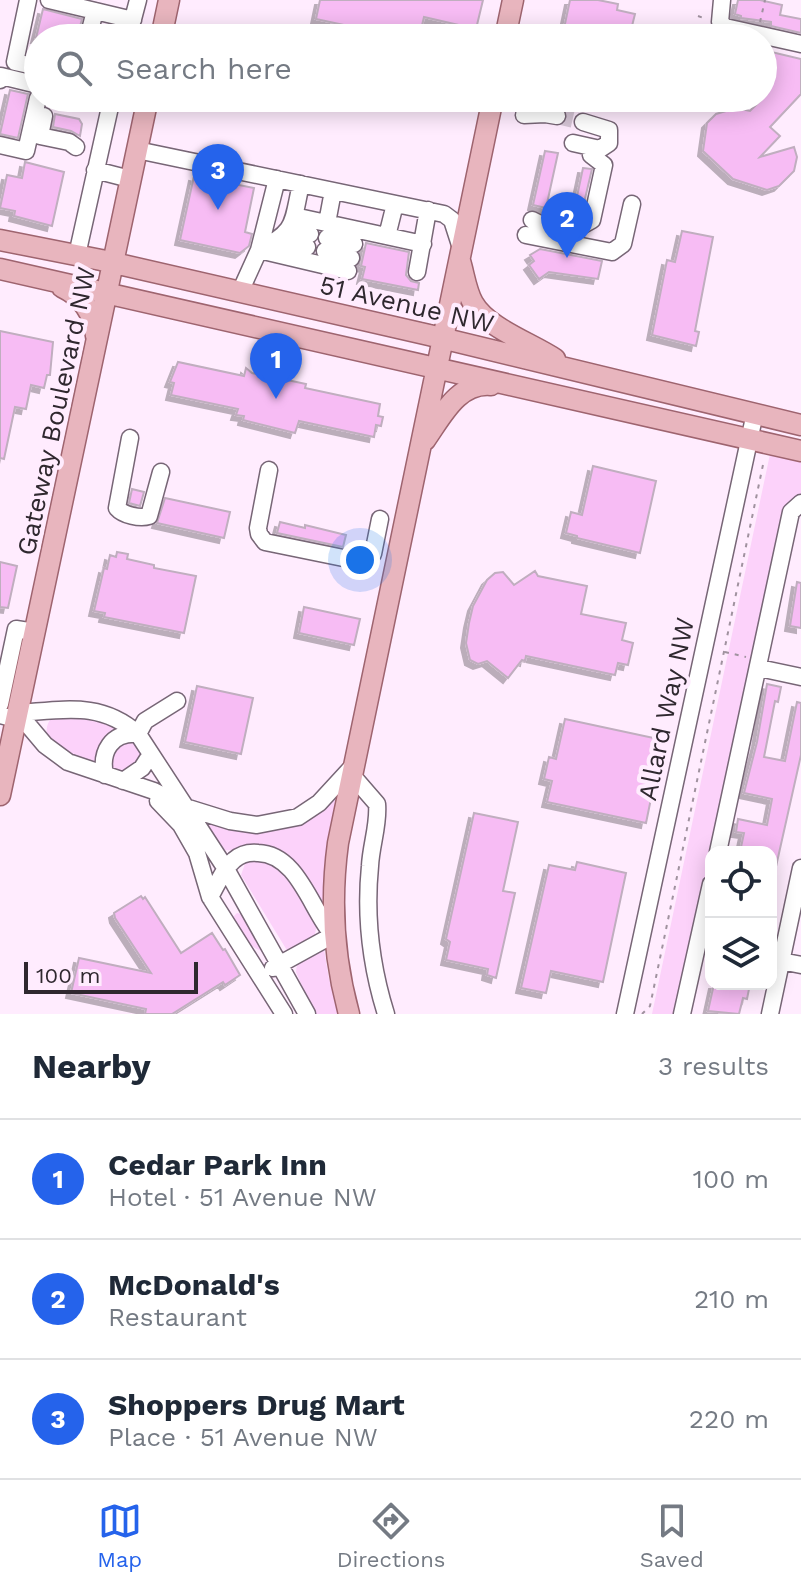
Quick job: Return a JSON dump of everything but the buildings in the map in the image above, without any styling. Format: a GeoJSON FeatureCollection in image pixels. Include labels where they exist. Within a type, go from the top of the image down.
{"type":"FeatureCollection","features":[{"type":"Feature","properties":{"kind":"main road"},"geometry":{"type":"LineString","coordinates":[[164,24],[169,0]]}},
{"type":"Feature","properties":{"kind":"main road"},"geometry":{"type":"LineString","coordinates":[[508,24],[513,0]]}},
{"type":"Feature","properties":{"kind":"main road","name":"Gateway Boulevard NW"},"geometry":{"type":"LineString","coordinates":[[0,795],[9,713],[35,632],[145,112]]}},
{"type":"Feature","properties":{"kind":"main road"},"geometry":{"type":"LineString","coordinates":[[349,1014],[337,968],[333,935],[334,872],[352,770],[490,112]]}},
{"type":"Feature","properties":{"kind":"main road","name":"51 Avenue NW"},"geometry":{"type":"LineString","coordinates":[[0,240],[442,338],[801,425]]}},
{"type":"Feature","properties":{"kind":"main road"},"geometry":{"type":"LineString","coordinates":[[460,253],[471,299],[483,315],[570,368]]}},
{"type":"Feature","properties":{"kind":"main road"},"geometry":{"type":"LineString","coordinates":[[30,277],[67,268],[74,263],[77,255]]}},
{"type":"Feature","properties":{"kind":"main road"},"geometry":{"type":"LineString","coordinates":[[0,269],[65,288],[83,301],[95,324],[96,344]]}},
{"type":"Feature","properties":{"kind":"main road"},"geometry":{"type":"LineString","coordinates":[[30,277],[512,386],[756,447],[801,451]]}},
{"type":"Feature","properties":{"kind":"main road"},"geometry":{"type":"LineString","coordinates":[[420,446],[462,392],[483,384],[512,386]]}},
{"type":"Feature","properties":{"kind":"street"},"geometry":{"type":"LineString","coordinates":[[24,64],[15,62],[28,0]]}},
{"type":"Feature","properties":{"kind":"street"},"geometry":{"type":"LineString","coordinates":[[49,0],[133,20]]}},
{"type":"Feature","properties":{"kind":"street"},"geometry":{"type":"LineString","coordinates":[[132,24],[138,0]]}},
{"type":"Feature","properties":{"kind":"street"},"geometry":{"type":"LineString","coordinates":[[722,0],[722,24]]}},
{"type":"Feature","properties":{"kind":"street"},"geometry":{"type":"LineString","coordinates":[[92,24],[95,11]]}},
{"type":"Feature","properties":{"kind":"street"},"geometry":{"type":"LineString","coordinates":[[777,38],[801,44]]}},
{"type":"Feature","properties":{"kind":"street"},"geometry":{"type":"LineString","coordinates":[[0,80],[1,76],[24,82]]}},
{"type":"Feature","properties":{"kind":"street"},"geometry":{"type":"LineString","coordinates":[[0,145],[26,151],[35,112]]}},
{"type":"Feature","properties":{"kind":"street"},"geometry":{"type":"LineString","coordinates":[[45,112],[40,136],[99,152]]}},
{"type":"Feature","properties":{"kind":"street","name":"Gateway Boulevard NW"},"geometry":{"type":"LineString","coordinates":[[77,255],[105,112]]}},
{"type":"Feature","properties":{"kind":"street"},"geometry":{"type":"LineString","coordinates":[[524,115],[557,116]]}},
{"type":"Feature","properties":{"kind":"street"},"geometry":{"type":"LineString","coordinates":[[571,144],[600,149],[607,147],[611,133],[605,127],[590,124]]}},
{"type":"Feature","properties":{"kind":"street"},"geometry":{"type":"LineString","coordinates":[[28,141],[67,149],[76,147]]}},
{"type":"Feature","properties":{"kind":"street"},"geometry":{"type":"LineString","coordinates":[[137,150],[428,210],[449,217],[460,253]]}},
{"type":"Feature","properties":{"kind":"street"},"geometry":{"type":"LineString","coordinates":[[591,155],[604,165],[587,231],[580,234],[529,227],[606,252],[616,250],[623,244],[636,205]]}},
{"type":"Feature","properties":{"kind":"street"},"geometry":{"type":"LineString","coordinates":[[95,170],[130,179]]}},
{"type":"Feature","properties":{"kind":"street"},"geometry":{"type":"LineString","coordinates":[[240,292],[259,250],[277,179]]}},
{"type":"Feature","properties":{"kind":"street"},"geometry":{"type":"LineString","coordinates":[[259,250],[288,229],[301,184]]}},
{"type":"Feature","properties":{"kind":"street"},"geometry":{"type":"LineString","coordinates":[[326,238],[333,191]]}},
{"type":"Feature","properties":{"kind":"street"},"geometry":{"type":"LineString","coordinates":[[387,236],[395,204]]}},
{"type":"Feature","properties":{"kind":"street"},"geometry":{"type":"LineString","coordinates":[[417,272],[428,210]]}},
{"type":"Feature","properties":{"kind":"street"},"geometry":{"type":"LineString","coordinates":[[553,219],[581,225],[592,220]]}},
{"type":"Feature","properties":{"kind":"street"},"geometry":{"type":"LineString","coordinates":[[288,229],[326,238],[353,251]]}},
{"type":"Feature","properties":{"kind":"street"},"geometry":{"type":"LineString","coordinates":[[288,229],[309,240]]}},
{"type":"Feature","properties":{"kind":"street"},"geometry":{"type":"LineString","coordinates":[[259,250],[353,251],[387,236],[423,244]]}},
{"type":"Feature","properties":{"kind":"street"},"geometry":{"type":"LineString","coordinates":[[326,238],[353,251]]}},
{"type":"Feature","properties":{"kind":"street","name":"Allard Way NW"},"geometry":{"type":"LineString","coordinates":[[625,1014],[756,447],[755,413]]}},
{"type":"Feature","properties":{"kind":"street"},"geometry":{"type":"LineString","coordinates":[[130,438],[117,508],[121,513],[144,518],[149,516],[161,472]]}},
{"type":"Feature","properties":{"kind":"street"},"geometry":{"type":"LineString","coordinates":[[274,471],[258,528],[265,542],[363,562],[373,554],[380,519]]}},
{"type":"Feature","properties":{"kind":"street"},"geometry":{"type":"LineString","coordinates":[[719,846],[791,512],[801,503]]}},
{"type":"Feature","properties":{"kind":"street"},"geometry":{"type":"LineString","coordinates":[[760,664],[801,677]]}},
{"type":"Feature","properties":{"kind":"street"},"geometry":{"type":"LineString","coordinates":[[138,734],[145,721],[177,701]]}},
{"type":"Feature","properties":{"kind":"street"},"geometry":{"type":"LineString","coordinates":[[9,713],[72,709],[95,711],[120,719],[138,734],[226,869],[282,964],[307,1014]]}},
{"type":"Feature","properties":{"kind":"street"},"geometry":{"type":"LineString","coordinates":[[9,713],[59,757],[169,797],[185,807],[244,823],[257,825],[298,817],[319,803],[352,770],[377,804],[369,872],[369,927],[374,972],[386,1014]]}},
{"type":"Feature","properties":{"kind":"street"},"geometry":{"type":"LineString","coordinates":[[105,775],[103,755],[109,746],[118,737],[138,734]]}},
{"type":"Feature","properties":{"kind":"street"},"geometry":{"type":"LineString","coordinates":[[128,783],[151,754]]}},
{"type":"Feature","properties":{"kind":"street"},"geometry":{"type":"LineString","coordinates":[[128,783],[162,803],[181,825],[197,853],[210,897],[284,1014]]}},
{"type":"Feature","properties":{"kind":"street"},"geometry":{"type":"LineString","coordinates":[[210,897],[234,860],[247,853],[262,853],[276,858],[296,877],[323,924],[333,935],[258,974]]}},
{"type":"Feature","properties":{"kind":"street"},"geometry":{"type":"LineString","coordinates":[[770,1014],[801,868]]}},
{"type":"Feature","properties":{"kind":"street"},"geometry":{"type":"LineString","coordinates":[[682,1014],[705,911]]}},
{"type":"Feature","properties":{"kind":"street"},"geometry":{"type":"LineString","coordinates":[[781,961],[801,965]]}},
{"type":"Feature","properties":{"kind":"path"},"geometry":{"type":"LineString","coordinates":[[760,24],[765,0]]}},
{"type":"Feature","properties":{"kind":"path"},"geometry":{"type":"LineString","coordinates":[[642,1014],[650,1006],[765,461],[756,447]]}},
{"type":"Feature","properties":{"kind":"path"},"geometry":{"type":"LineString","coordinates":[[724,652],[760,664]]}},
{"type":"Feature","properties":{"kind":"shaded area"},"geometry":{"type":"Polygon","coordinates":[[[770,454],[801,461],[801,496],[787,506],[712,846],[705,846],[705,891],[679,1014],[652,1014],[770,454]]]}},
{"type":"Feature","properties":{"kind":"shaded area"},"geometry":{"type":"Polygon","coordinates":[[[83,712],[117,728],[95,765],[72,757],[47,735],[47,726],[53,716],[83,712]]]}},
{"type":"Feature","properties":{"kind":"shaded area"},"geometry":{"type":"Polygon","coordinates":[[[130,739],[143,751],[142,761],[122,773],[112,767],[113,750],[130,739]]]}},
{"type":"Feature","properties":{"kind":"shaded area"},"geometry":{"type":"Polygon","coordinates":[[[337,796],[325,903],[284,853],[257,845],[225,850],[207,825],[262,829],[292,825],[307,819],[337,796]]]}},
{"type":"Feature","properties":{"kind":"shaded area"},"geometry":{"type":"Polygon","coordinates":[[[265,858],[286,871],[317,925],[314,938],[288,952],[241,875],[246,861],[265,858]]]}},
{"type":"Feature","properties":{"kind":"shaded area"},"geometry":{"type":"Polygon","coordinates":[[[237,913],[245,915],[262,951],[245,938],[233,917],[237,913]]]}},
{"type":"Feature","properties":{"kind":"shaded area"},"geometry":{"type":"Polygon","coordinates":[[[324,949],[329,979],[341,1014],[314,1014],[296,972],[297,964],[324,949]]]}},
{"type":"Feature","properties":{"kind":"tunnel"},"geometry":{"type":"LineString","coordinates":[[557,116],[583,122]]}},
{"type":"Feature","properties":{"kind":"place","name":"Shoppers Drug Mart"},"geometry":{"type":"Point","coordinates":[218,210]}},
{"type":"Feature","properties":{"kind":"place","name":"McDonald's"},"geometry":{"type":"Point","coordinates":[567,258]}},
{"type":"Feature","properties":{"kind":"place","name":"Cedar Park Inn"},"geometry":{"type":"Point","coordinates":[276,399]}}]}
